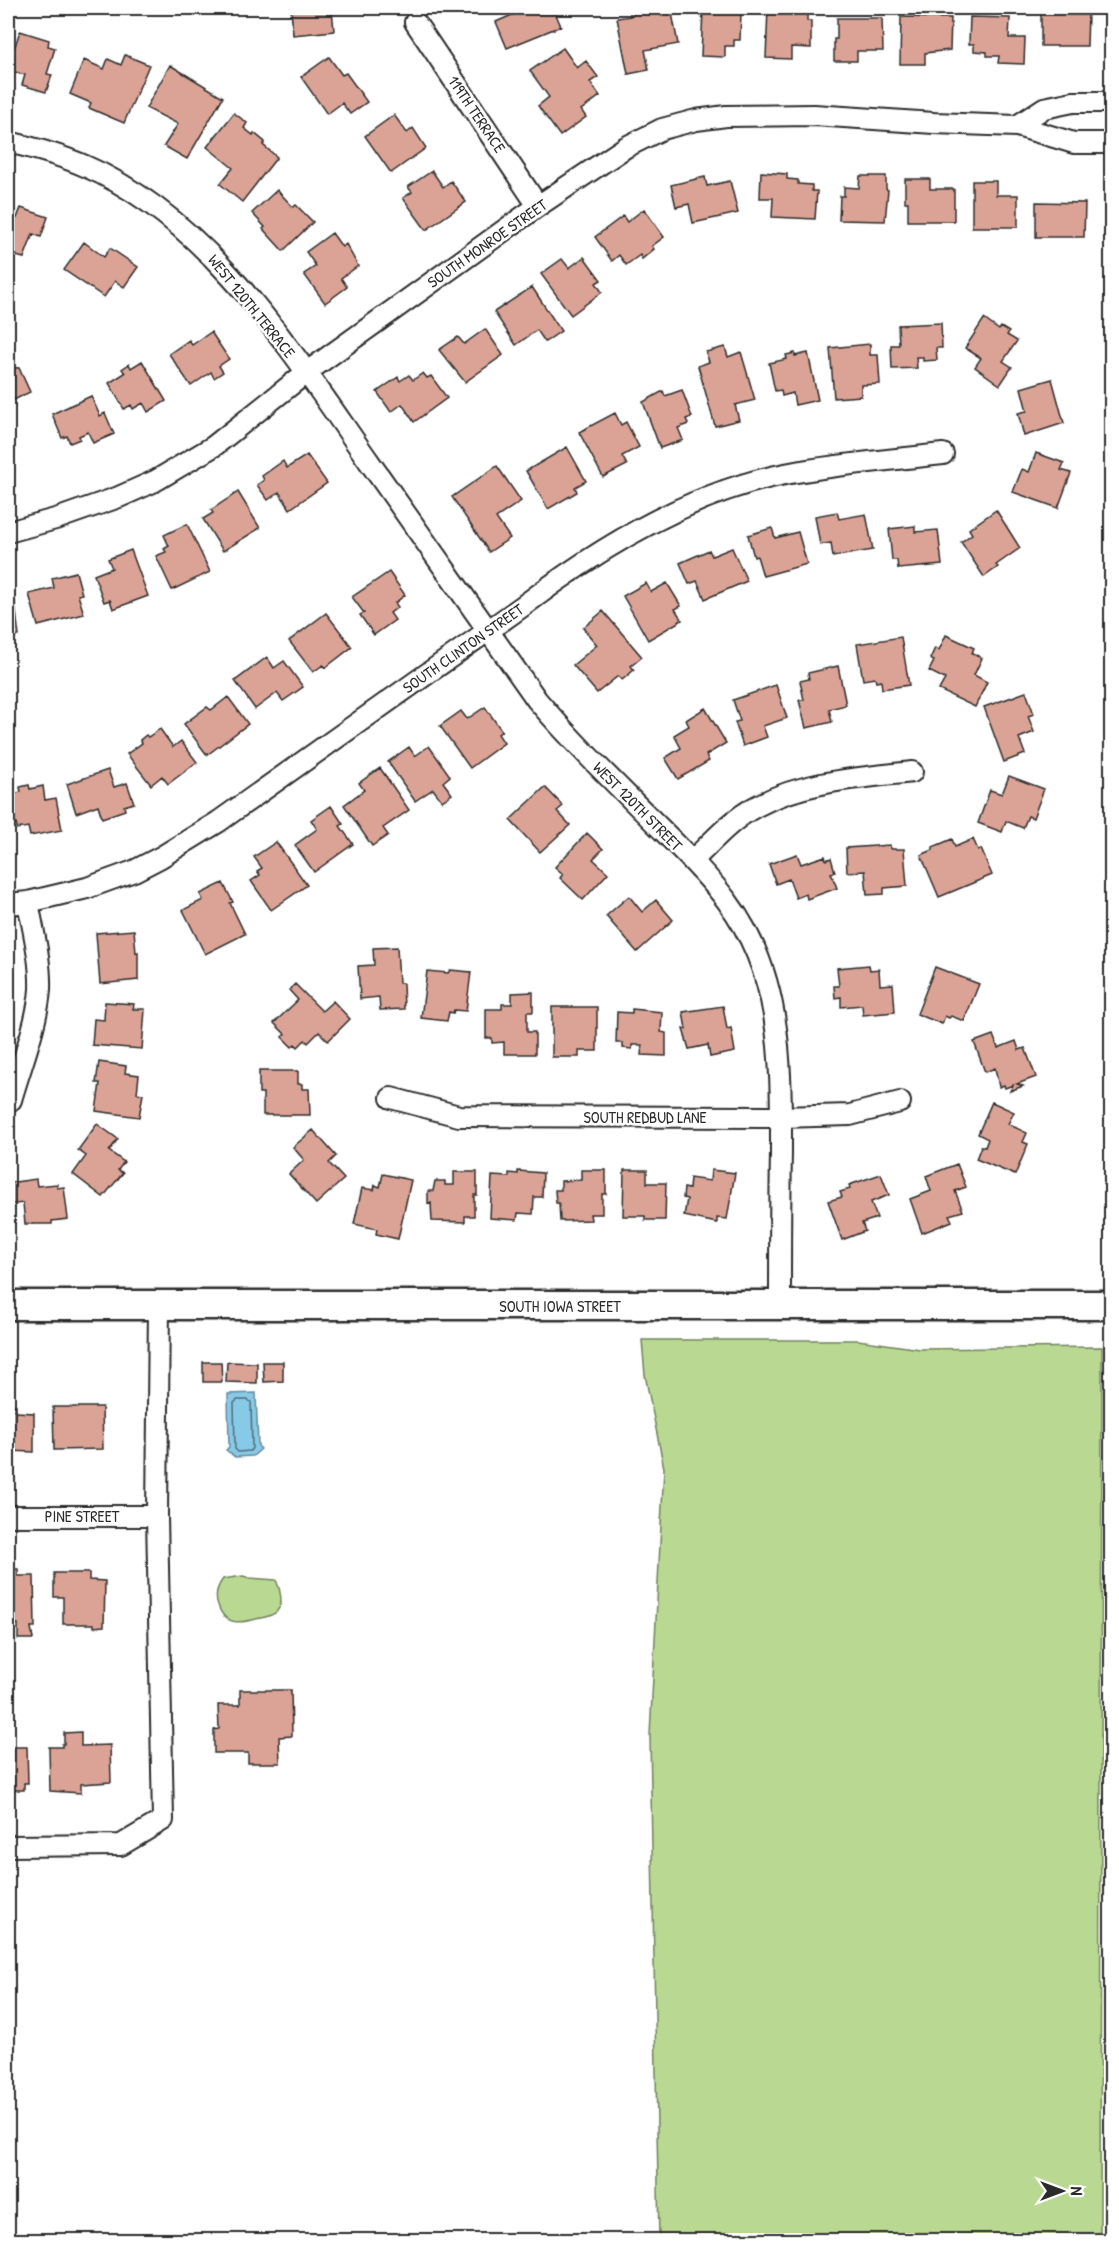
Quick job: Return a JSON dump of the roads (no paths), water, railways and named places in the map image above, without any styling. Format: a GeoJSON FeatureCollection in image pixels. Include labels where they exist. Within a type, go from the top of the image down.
{"type":"FeatureCollection","features":[{"type":"Feature","properties":{"kind":"street","name":"119TH TERRACE"},"geometry":{"type":"LineString","coordinates":[[415,22],[538,206]]}},
{"type":"Feature","properties":{"kind":"street"},"geometry":{"type":"LineString","coordinates":[[1017,126],[1044,108],[1073,102],[1112,102]]}},
{"type":"Feature","properties":{"kind":"street","name":"SOUTH MONROE STREET"},"geometry":{"type":"LineString","coordinates":[[8,532],[59,518],[120,497],[155,481],[214,447],[307,372],[538,206],[626,147],[662,129],[696,120],[726,116],[814,115],[1017,126],[1074,143],[1112,143]]}},
{"type":"Feature","properties":{"kind":"street","name":"WEST 120TH TERRACE"},"geometry":{"type":"LineString","coordinates":[[8,142],[35,148],[86,166],[129,189],[180,226],[215,257],[307,372]]}},
{"type":"Feature","properties":{"kind":"street","name":"WEST 120TH STREET"},"geometry":{"type":"LineString","coordinates":[[307,372],[537,700],[561,728],[692,861],[727,900],[748,933],[765,975],[777,1022],[781,1118],[780,1307]]}},
{"type":"Feature","properties":{"kind":"street","name":"SOUTH CLINTON STREET"},"geometry":{"type":"LineString","coordinates":[[8,904],[28,902],[87,888],[135,871],[161,857],[218,822],[568,572],[633,532],[679,510],[745,484],[784,474],[943,454]]}},
{"type":"Feature","properties":{"kind":"street"},"geometry":{"type":"LineString","coordinates":[[692,861],[726,828],[754,807],[781,796],[836,781],[912,772]]}},
{"type":"Feature","properties":{"kind":"street"},"geometry":{"type":"LineString","coordinates":[[11,1100],[37,1008],[40,988],[28,902]]}},
{"type":"Feature","properties":{"kind":"street","name":"SOUTH REDBUD LANE"},"geometry":{"type":"LineString","coordinates":[[391,1098],[459,1116],[781,1118],[850,1114],[900,1102]]}},
{"type":"Feature","properties":{"kind":"street","name":"SOUTH IOWA STREET"},"geometry":{"type":"LineString","coordinates":[[8,1305],[780,1307],[1112,1305]]}},
{"type":"Feature","properties":{"kind":"street"},"geometry":{"type":"LineString","coordinates":[[8,1846],[121,1845],[163,1820],[157,1516],[159,1305]]}},
{"type":"Feature","properties":{"kind":"street","name":"PINE STREET"},"geometry":{"type":"LineString","coordinates":[[8,1516],[157,1516]]}},
{"type":"Feature","properties":{"kind":"water"},"geometry":{"type":"Polygon","coordinates":[[[256,1393],[258,1446],[261,1449],[253,1456],[235,1457],[226,1450],[229,1447],[228,1394],[256,1393]]]}}]}
